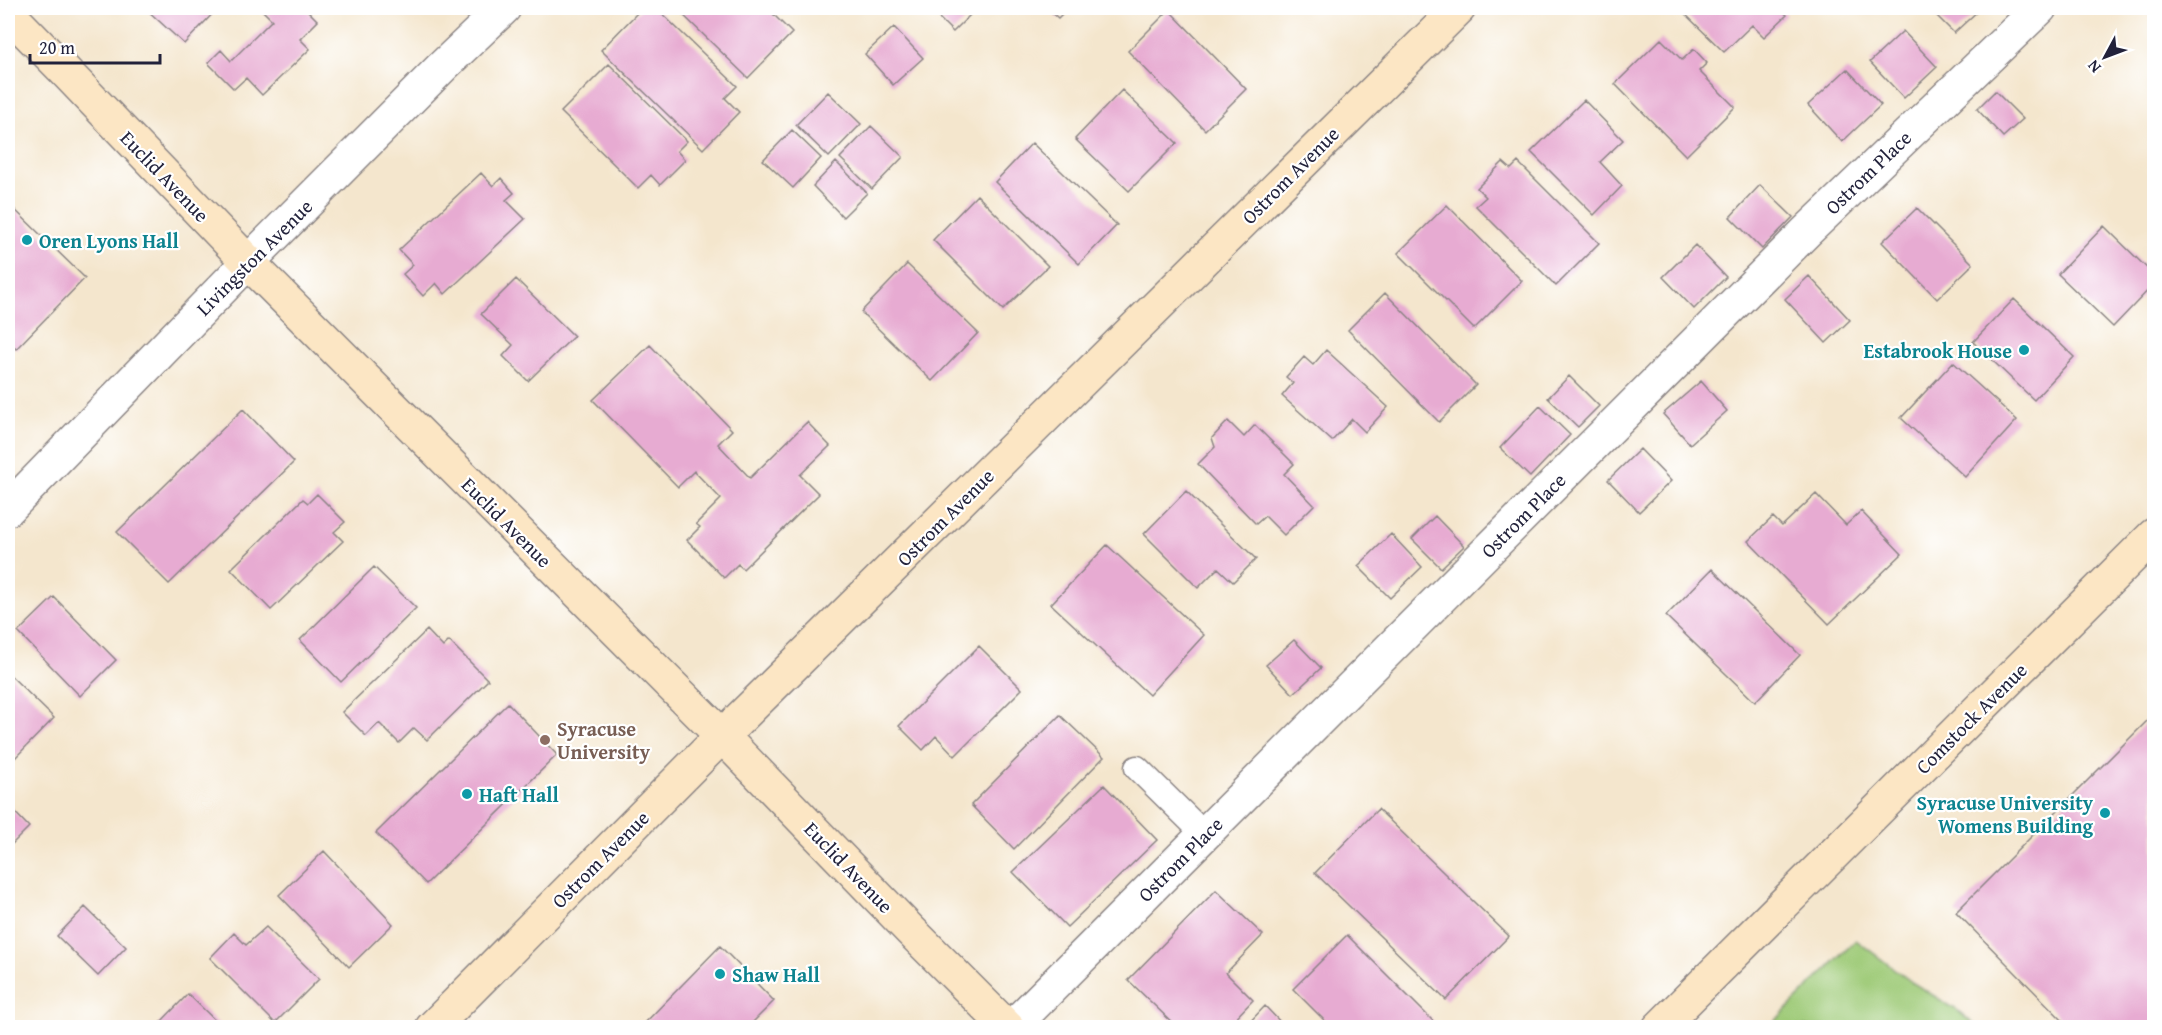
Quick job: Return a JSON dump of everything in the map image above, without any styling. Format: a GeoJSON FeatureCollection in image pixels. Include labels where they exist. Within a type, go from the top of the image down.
{"type":"FeatureCollection","features":[{"type":"Feature","properties":{"kind":"street","name":"Livingston Avenue"},"geometry":{"type":"LineString","coordinates":[[8,509],[248,262],[504,8]]}},
{"type":"Feature","properties":{"kind":"street","name":"Ostrom Avenue"},"geometry":{"type":"LineString","coordinates":[[432,1028],[722,736],[1459,8]]}},
{"type":"Feature","properties":{"kind":"street","name":"Ostrom Place"},"geometry":{"type":"LineString","coordinates":[[1010,1028],[1807,231],[2040,8]]}},
{"type":"Feature","properties":{"kind":"street","name":"Euclid Avenue"},"geometry":{"type":"LineString","coordinates":[[8,13],[248,262],[1010,1028]]}},
{"type":"Feature","properties":{"kind":"street","name":"Comstock Avenue"},"geometry":{"type":"LineString","coordinates":[[1659,1028],[2154,535]]}},
{"type":"Feature","properties":{"kind":"lane"},"geometry":{"type":"LineString","coordinates":[[1137,768],[1204,834]]}},
{"type":"Feature","properties":{"kind":"green space"},"geometry":{"type":"Polygon","coordinates":[[[1856,940],[1913,983],[1957,1010],[1977,1027],[1769,1027],[1856,940]]]}},
{"type":"Feature","properties":{"kind":"building"},"geometry":{"type":"Polygon","coordinates":[[[145,8],[218,8],[184,44],[145,8]]]}},
{"type":"Feature","properties":{"kind":"building"},"geometry":{"type":"Polygon","coordinates":[[[265,8],[305,8],[318,21],[300,39],[310,49],[262,95],[246,78],[234,89],[208,63],[221,50],[231,61],[272,20],[262,10],[265,8]]]}},
{"type":"Feature","properties":{"kind":"building"},"geometry":{"type":"Polygon","coordinates":[[[642,8],[656,8],[737,86],[725,98],[739,112],[703,149],[601,50],[642,8]]]}},
{"type":"Feature","properties":{"kind":"building"},"geometry":{"type":"Polygon","coordinates":[[[676,8],[767,8],[792,33],[748,78],[676,8]]]}},
{"type":"Feature","properties":{"kind":"building"},"geometry":{"type":"Polygon","coordinates":[[[929,8],[977,8],[953,32],[929,8]]]}},
{"type":"Feature","properties":{"kind":"building"},"geometry":{"type":"Polygon","coordinates":[[[1047,8],[1068,8],[1058,18],[1047,8]]]}},
{"type":"Feature","properties":{"kind":"building"},"geometry":{"type":"Polygon","coordinates":[[[1679,8],[1779,8],[1787,15],[1764,37],[1752,25],[1724,52],[1679,8]]]}},
{"type":"Feature","properties":{"kind":"building"},"geometry":{"type":"Polygon","coordinates":[[[1929,8],[1981,8],[1954,33],[1929,8]]]}},
{"type":"Feature","properties":{"kind":"building"},"geometry":{"type":"Polygon","coordinates":[[[1169,10],[1246,89],[1205,130],[1128,51],[1169,10]]]}},
{"type":"Feature","properties":{"kind":"building"},"geometry":{"type":"Polygon","coordinates":[[[894,27],[923,58],[893,85],[865,54],[894,27]]]}},
{"type":"Feature","properties":{"kind":"building"},"geometry":{"type":"Polygon","coordinates":[[[1903,31],[1937,67],[1904,98],[1870,62],[1903,31]]]}},
{"type":"Feature","properties":{"kind":"building"},"geometry":{"type":"Polygon","coordinates":[[[1661,39],[1682,60],[1694,49],[1707,63],[1699,71],[1735,107],[1686,156],[1615,84],[1661,39]]]}},
{"type":"Feature","properties":{"kind":"building"},"geometry":{"type":"Polygon","coordinates":[[[609,64],[687,141],[677,151],[685,160],[660,185],[651,175],[638,188],[561,112],[609,64]]]}},
{"type":"Feature","properties":{"kind":"building"},"geometry":{"type":"Polygon","coordinates":[[[1847,69],[1881,105],[1842,142],[1808,105],[1847,69]]]}},
{"type":"Feature","properties":{"kind":"building"},"geometry":{"type":"Polygon","coordinates":[[[1122,90],[1177,143],[1129,191],[1075,139],[1122,90]]]}},
{"type":"Feature","properties":{"kind":"building"},"geometry":{"type":"Polygon","coordinates":[[[1995,91],[2023,119],[2003,137],[1977,109],[1995,91]]]}},
{"type":"Feature","properties":{"kind":"building"},"geometry":{"type":"Polygon","coordinates":[[[828,92],[861,124],[829,157],[796,125],[828,92]]]}},
{"type":"Feature","properties":{"kind":"building"},"geometry":{"type":"Polygon","coordinates":[[[1584,100],[1623,140],[1600,162],[1622,186],[1594,215],[1531,152],[1584,100]]]}},
{"type":"Feature","properties":{"kind":"building"},"geometry":{"type":"Polygon","coordinates":[[[871,126],[903,157],[872,189],[840,158],[871,126]]]}},
{"type":"Feature","properties":{"kind":"building"},"geometry":{"type":"Polygon","coordinates":[[[792,130],[821,158],[793,188],[763,160],[792,130]]]}},
{"type":"Feature","properties":{"kind":"building"},"geometry":{"type":"Polygon","coordinates":[[[1032,143],[1117,225],[1079,264],[995,182],[1032,143]]]}},
{"type":"Feature","properties":{"kind":"building"},"geometry":{"type":"Polygon","coordinates":[[[836,162],[867,193],[843,217],[813,186],[836,162]]]}},
{"type":"Feature","properties":{"kind":"building"},"geometry":{"type":"Polygon","coordinates":[[[1503,162],[1511,169],[1518,162],[1599,243],[1556,286],[1476,206],[1486,197],[1477,188],[1503,162]]]}},
{"type":"Feature","properties":{"kind":"building"},"geometry":{"type":"Polygon","coordinates":[[[481,173],[493,186],[501,178],[514,193],[506,200],[525,219],[445,294],[436,283],[423,296],[403,274],[413,265],[399,250],[481,173]]]}},
{"type":"Feature","properties":{"kind":"building"},"geometry":{"type":"Polygon","coordinates":[[[1760,185],[1793,217],[1762,249],[1730,217],[1760,185]]]}},
{"type":"Feature","properties":{"kind":"building"},"geometry":{"type":"Polygon","coordinates":[[[977,195],[1048,266],[1003,310],[933,240],[977,195]]]}},
{"type":"Feature","properties":{"kind":"building","name":"Oren Lyons Hall"},"geometry":{"type":"Polygon","coordinates":[[[8,203],[85,278],[16,349],[8,341],[8,203]]]}},
{"type":"Feature","properties":{"kind":"building"},"geometry":{"type":"Polygon","coordinates":[[[1447,205],[1522,281],[1474,329],[1398,253],[1447,205]]]}},
{"type":"Feature","properties":{"kind":"building"},"geometry":{"type":"Polygon","coordinates":[[[1917,208],[1973,264],[1937,299],[1882,242],[1917,208]]]}},
{"type":"Feature","properties":{"kind":"building"},"geometry":{"type":"Polygon","coordinates":[[[2104,226],[2154,275],[2154,284],[2113,327],[2058,274],[2104,226]]]}},
{"type":"Feature","properties":{"kind":"building"},"geometry":{"type":"Polygon","coordinates":[[[1695,245],[1726,277],[1694,309],[1663,277],[1695,245]]]}},
{"type":"Feature","properties":{"kind":"building"},"geometry":{"type":"Polygon","coordinates":[[[907,264],[978,333],[932,381],[861,312],[907,264]]]}},
{"type":"Feature","properties":{"kind":"building"},"geometry":{"type":"Polygon","coordinates":[[[1809,276],[1850,320],[1826,343],[1785,299],[1809,276]]]}},
{"type":"Feature","properties":{"kind":"building"},"geometry":{"type":"Polygon","coordinates":[[[516,279],[574,336],[528,381],[503,356],[513,345],[481,314],[516,279]]]}},
{"type":"Feature","properties":{"kind":"building"},"geometry":{"type":"Polygon","coordinates":[[[1385,293],[1476,385],[1439,422],[1348,330],[1385,293]]]}},
{"type":"Feature","properties":{"kind":"building","name":"Estabrook House"},"geometry":{"type":"Polygon","coordinates":[[[2014,299],[2074,357],[2034,400],[1973,342],[2014,299]]]}},
{"type":"Feature","properties":{"kind":"building"},"geometry":{"type":"Polygon","coordinates":[[[650,345],[732,430],[718,444],[750,478],[807,422],[830,446],[800,475],[819,494],[743,569],[738,564],[724,578],[687,540],[700,527],[696,524],[721,499],[694,471],[678,487],[593,400],[650,345]]]}},
{"type":"Feature","properties":{"kind":"building"},"geometry":{"type":"Polygon","coordinates":[[[1326,350],[1388,407],[1365,432],[1352,419],[1332,441],[1282,396],[1293,383],[1286,377],[1304,357],[1313,365],[1326,350]]]}},
{"type":"Feature","properties":{"kind":"building"},"geometry":{"type":"Polygon","coordinates":[[[1953,362],[2017,420],[1965,477],[1901,418],[1953,362]]]}},
{"type":"Feature","properties":{"kind":"building"},"geometry":{"type":"Polygon","coordinates":[[[1569,376],[1599,406],[1578,427],[1548,398],[1569,376]]]}},
{"type":"Feature","properties":{"kind":"building"},"geometry":{"type":"Polygon","coordinates":[[[1701,381],[1727,411],[1690,444],[1663,414],[1701,381]]]}},
{"type":"Feature","properties":{"kind":"building"},"geometry":{"type":"Polygon","coordinates":[[[1540,406],[1570,435],[1530,477],[1500,448],[1540,406]]]}},
{"type":"Feature","properties":{"kind":"building"},"geometry":{"type":"Polygon","coordinates":[[[243,409],[294,462],[169,584],[117,532],[243,409]]]}},
{"type":"Feature","properties":{"kind":"building"},"geometry":{"type":"Polygon","coordinates":[[[1228,421],[1244,437],[1255,425],[1294,464],[1284,474],[1314,505],[1284,535],[1265,516],[1256,524],[1198,464],[1215,447],[1212,438],[1228,421]]]}},
{"type":"Feature","properties":{"kind":"building"},"geometry":{"type":"Polygon","coordinates":[[[1640,449],[1671,481],[1639,512],[1608,480],[1640,449]]]}},
{"type":"Feature","properties":{"kind":"building"},"geometry":{"type":"Polygon","coordinates":[[[1186,491],[1256,559],[1233,582],[1218,568],[1198,588],[1144,534],[1186,491]]]}},
{"type":"Feature","properties":{"kind":"building"},"geometry":{"type":"Polygon","coordinates":[[[317,494],[345,522],[334,532],[343,541],[271,610],[231,569],[303,499],[308,503],[317,494]]]}},
{"type":"Feature","properties":{"kind":"building"},"geometry":{"type":"Polygon","coordinates":[[[1816,494],[1846,525],[1861,511],[1902,554],[1829,624],[1748,541],[1773,517],[1782,526],[1816,494]]]}},
{"type":"Feature","properties":{"kind":"building"},"geometry":{"type":"Polygon","coordinates":[[[1435,516],[1464,546],[1441,568],[1412,539],[1435,516]]]}},
{"type":"Feature","properties":{"kind":"building"},"geometry":{"type":"Polygon","coordinates":[[[1391,534],[1422,567],[1390,598],[1358,566],[1391,534]]]}},
{"type":"Feature","properties":{"kind":"building"},"geometry":{"type":"Polygon","coordinates":[[[1107,545],[1204,635],[1149,695],[1051,604],[1107,545]]]}},
{"type":"Feature","properties":{"kind":"building"},"geometry":{"type":"Polygon","coordinates":[[[374,567],[416,608],[341,682],[300,640],[374,567]]]}},
{"type":"Feature","properties":{"kind":"building"},"geometry":{"type":"Polygon","coordinates":[[[1712,569],[1800,655],[1755,702],[1666,616],[1712,569]]]}},
{"type":"Feature","properties":{"kind":"building"},"geometry":{"type":"Polygon","coordinates":[[[54,597],[116,660],[80,696],[18,632],[54,597]]]}},
{"type":"Feature","properties":{"kind":"building"},"geometry":{"type":"Polygon","coordinates":[[[427,630],[443,647],[449,641],[488,680],[427,740],[414,728],[399,743],[379,723],[366,736],[342,712],[427,630]]]}},
{"type":"Feature","properties":{"kind":"building"},"geometry":{"type":"Polygon","coordinates":[[[1294,640],[1321,668],[1293,694],[1266,665],[1294,640]]]}},
{"type":"Feature","properties":{"kind":"building"},"geometry":{"type":"Polygon","coordinates":[[[979,646],[1022,689],[955,756],[936,736],[923,750],[899,726],[979,646]]]}},
{"type":"Feature","properties":{"kind":"building"},"geometry":{"type":"Polygon","coordinates":[[[8,673],[54,718],[15,758],[8,751],[8,673]]]}},
{"type":"Feature","properties":{"kind":"building","name":"Haft Hall"},"geometry":{"type":"Polygon","coordinates":[[[508,703],[557,755],[426,884],[376,833],[508,703]]]}},
{"type":"Feature","properties":{"kind":"building","name":"Syracuse University Womens Building"},"geometry":{"type":"Polygon","coordinates":[[[2154,714],[2154,1028],[2070,1028],[1956,912],[2154,714]]]}},
{"type":"Feature","properties":{"kind":"building"},"geometry":{"type":"Polygon","coordinates":[[[1060,715],[1104,757],[1014,849],[971,805],[1060,715]]]}},
{"type":"Feature","properties":{"kind":"building"},"geometry":{"type":"Polygon","coordinates":[[[1104,785],[1157,840],[1067,927],[1013,872],[1104,785]]]}},
{"type":"Feature","properties":{"kind":"building"},"geometry":{"type":"Polygon","coordinates":[[[8,805],[29,827],[8,848],[8,805]]]}},
{"type":"Feature","properties":{"kind":"building"},"geometry":{"type":"Polygon","coordinates":[[[1378,809],[1509,936],[1446,1000],[1315,873],[1378,809]]]}},
{"type":"Feature","properties":{"kind":"building"},"geometry":{"type":"Polygon","coordinates":[[[324,851],[393,924],[349,967],[279,895],[324,851]]]}},
{"type":"Feature","properties":{"kind":"building"},"geometry":{"type":"Polygon","coordinates":[[[1216,890],[1263,935],[1226,973],[1253,1000],[1226,1028],[1178,1028],[1128,980],[1216,890]]]}},
{"type":"Feature","properties":{"kind":"building"},"geometry":{"type":"Polygon","coordinates":[[[85,907],[126,947],[98,976],[57,936],[85,907]]]}},
{"type":"Feature","properties":{"kind":"building"},"geometry":{"type":"Polygon","coordinates":[[[266,927],[319,979],[275,1023],[210,958],[234,933],[246,945],[266,927]]]}},
{"type":"Feature","properties":{"kind":"building"},"geometry":{"type":"Polygon","coordinates":[[[1347,935],[1440,1028],[1332,1028],[1293,989],[1347,935]]]}},
{"type":"Feature","properties":{"kind":"building","name":"Shaw Hall"},"geometry":{"type":"Polygon","coordinates":[[[720,946],[774,1001],[747,1028],[640,1028],[720,946]]]}},
{"type":"Feature","properties":{"kind":"building"},"geometry":{"type":"Polygon","coordinates":[[[188,994],[223,1028],[155,1028],[188,994]]]}},
{"type":"Feature","properties":{"kind":"building"},"geometry":{"type":"Polygon","coordinates":[[[1265,1006],[1286,1028],[1244,1028],[1265,1006]]]}},
{"type":"Feature","properties":{"kind":"place","name":"Oren Lyons Hall"},"geometry":{"type":"Point","coordinates":[27,240]}},
{"type":"Feature","properties":{"kind":"place","name":"Estabrook House"},"geometry":{"type":"Point","coordinates":[2024,350]}},
{"type":"Feature","properties":{"kind":"place","name":"Syracuse University"},"geometry":{"type":"Point","coordinates":[545,740]}},
{"type":"Feature","properties":{"kind":"place","name":"Haft Hall"},"geometry":{"type":"Point","coordinates":[467,794]}},
{"type":"Feature","properties":{"kind":"place","name":"Syracuse University Womens Building"},"geometry":{"type":"Point","coordinates":[2105,813]}},
{"type":"Feature","properties":{"kind":"place","name":"Shaw Hall"},"geometry":{"type":"Point","coordinates":[720,974]}}]}
